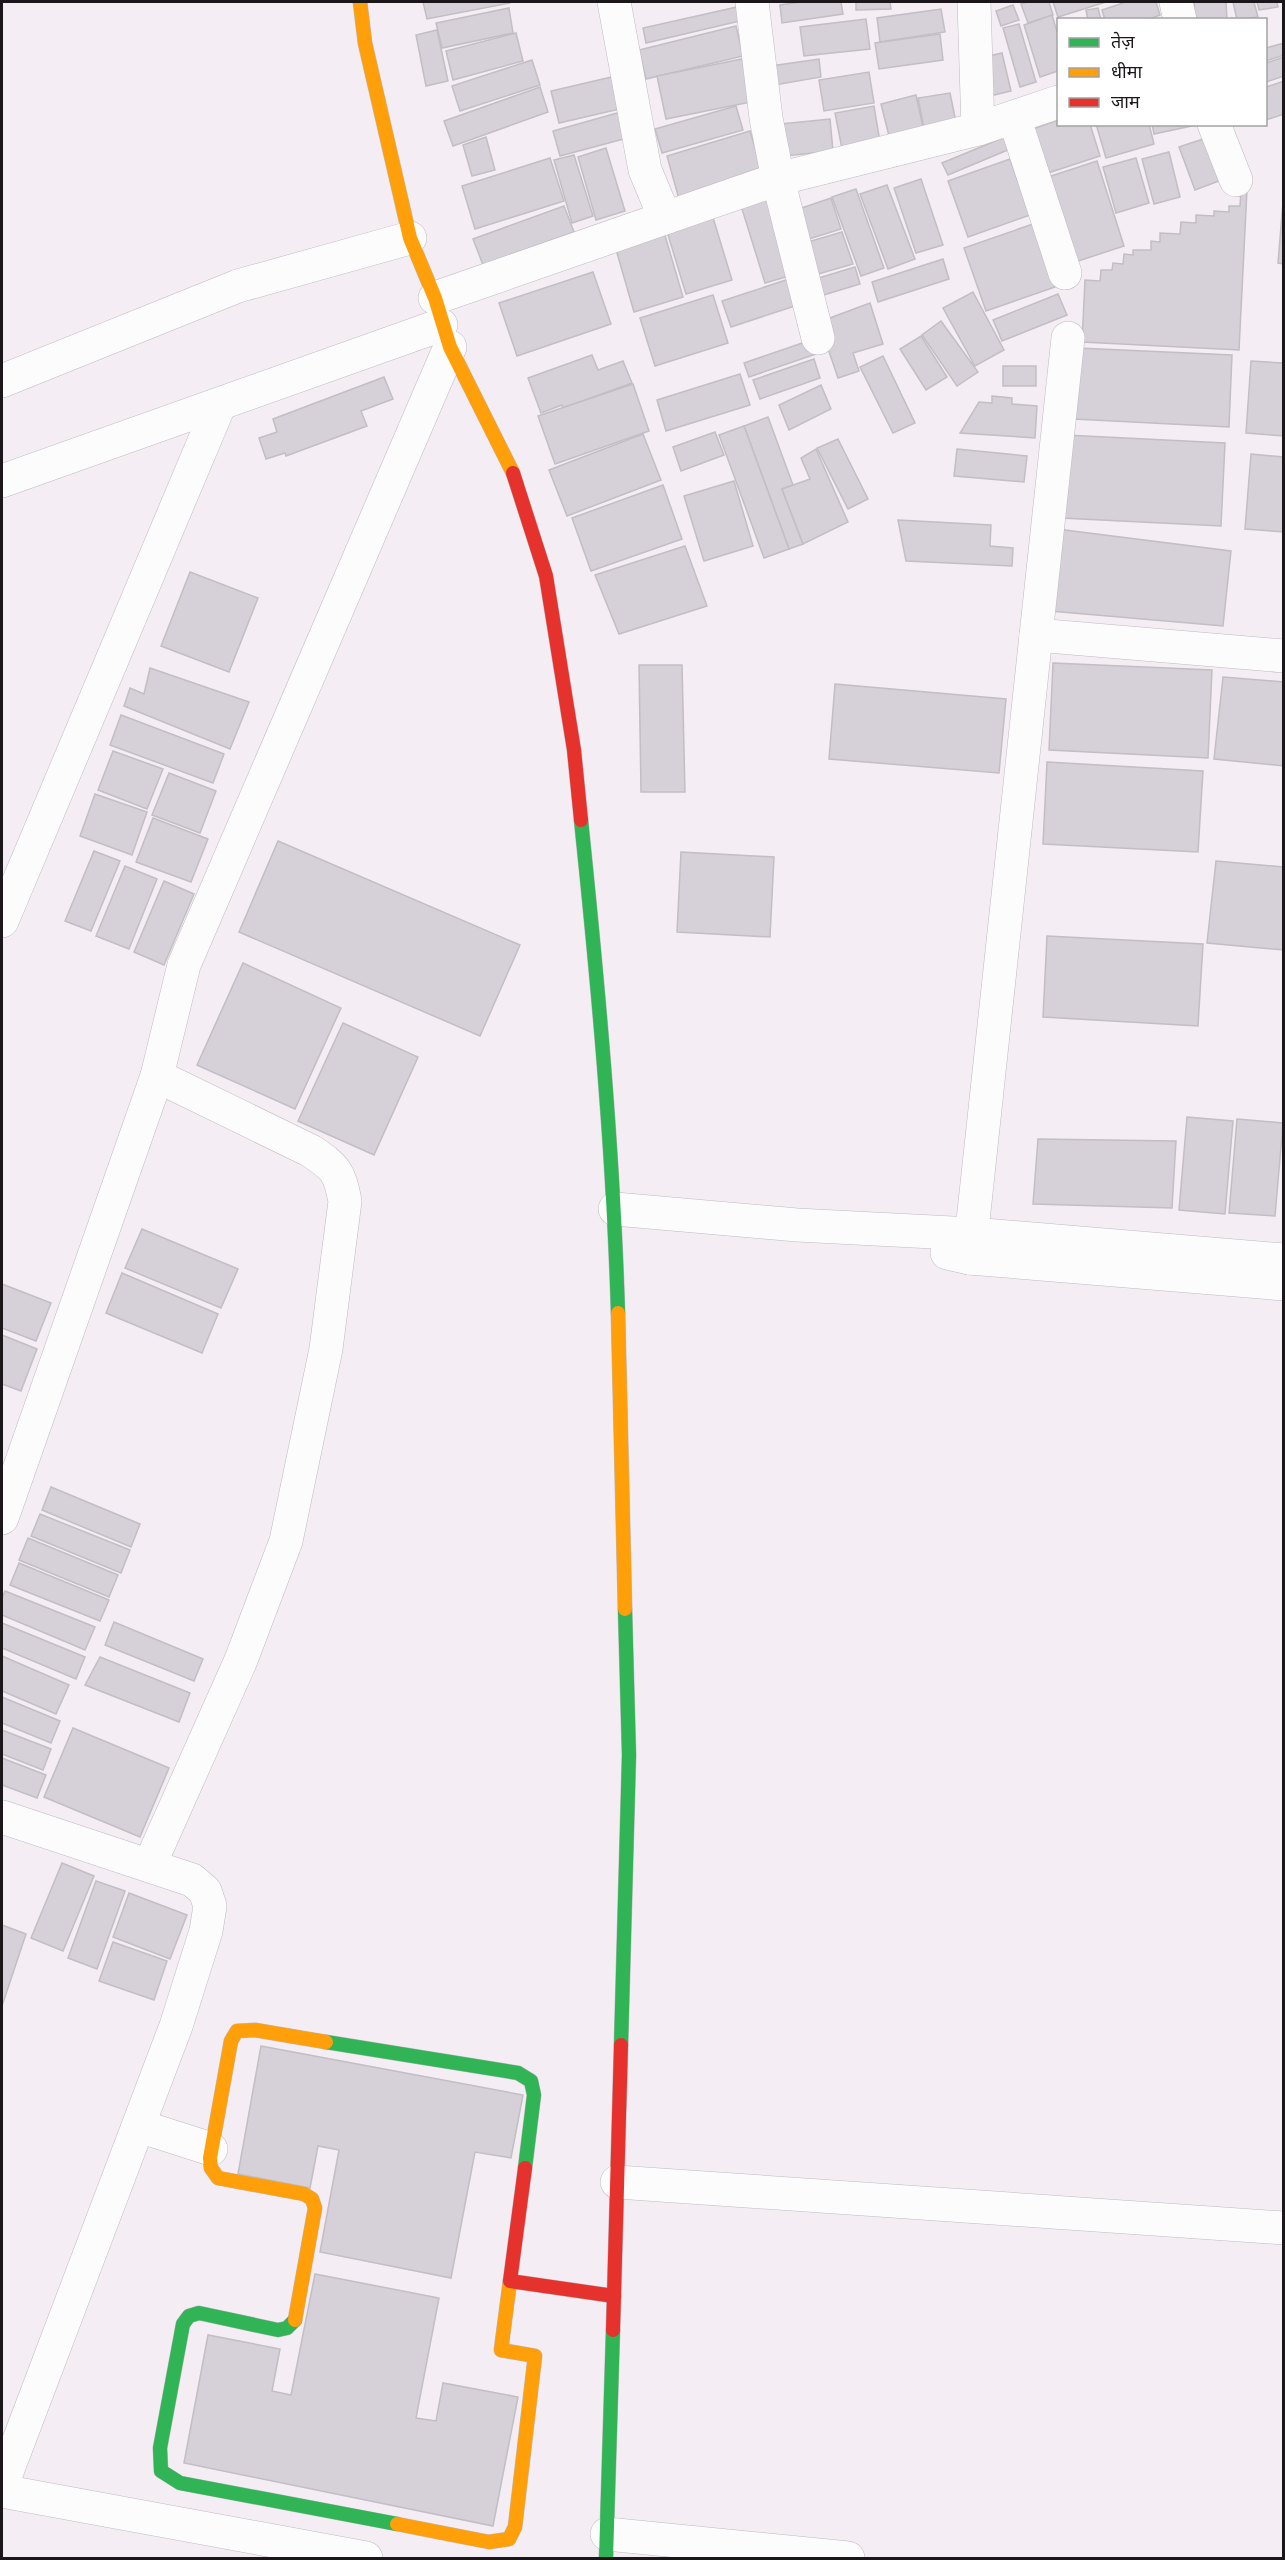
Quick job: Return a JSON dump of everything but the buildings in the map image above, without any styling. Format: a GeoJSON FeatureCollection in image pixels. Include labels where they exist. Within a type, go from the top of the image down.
{"type":"FeatureCollection","features":[{"type":"Feature","properties":{"kind":"street"},"geometry":{"type":"LineString","coordinates":[[360,2],[365,44],[410,237],[442,324],[512,469],[546,576],[574,750],[594,946],[615,1209],[629,1755],[607,2546],[848,2559]]}},
{"type":"Feature","properties":{"kind":"street"},"geometry":{"type":"LineString","coordinates":[[614,2],[645,170],[665,218]]}},
{"type":"Feature","properties":{"kind":"street"},"geometry":{"type":"LineString","coordinates":[[752,2],[766,117],[778,179],[818,338]]}},
{"type":"Feature","properties":{"kind":"street"},"geometry":{"type":"LineString","coordinates":[[974,2],[978,129]]}},
{"type":"Feature","properties":{"kind":"street"},"geometry":{"type":"LineString","coordinates":[[1176,2],[1180,18]]}},
{"type":"Feature","properties":{"kind":"street"},"geometry":{"type":"LineString","coordinates":[[2,481],[219,406],[442,324],[665,218],[778,179],[978,129],[1057,103]]}},
{"type":"Feature","properties":{"kind":"street"},"geometry":{"type":"LineString","coordinates":[[1014,117],[1065,273]]}},
{"type":"Feature","properties":{"kind":"street"},"geometry":{"type":"LineString","coordinates":[[1215,126],[1236,180]]}},
{"type":"Feature","properties":{"kind":"street"},"geometry":{"type":"LineString","coordinates":[[2,381],[238,286],[410,237]]}},
{"type":"Feature","properties":{"kind":"street"},"geometry":{"type":"LineString","coordinates":[[2,1518],[157,1076],[184,965],[442,324]]}},
{"type":"Feature","properties":{"kind":"street"},"geometry":{"type":"LineString","coordinates":[[970,1246],[1068,338]]}},
{"type":"Feature","properties":{"kind":"street"},"geometry":{"type":"LineString","coordinates":[[2,921],[219,406]]}},
{"type":"Feature","properties":{"kind":"street"},"geometry":{"type":"LineString","coordinates":[[1036,635],[1284,656]]}},
{"type":"Feature","properties":{"kind":"street"},"geometry":{"type":"LineString","coordinates":[[150,1864],[241,1660],[286,1541],[324,1359],[345,1201],[340,1177],[329,1163],[157,1076]]}},
{"type":"Feature","properties":{"kind":"street"},"geometry":{"type":"LineString","coordinates":[[615,1209],[797,1225],[1284,1284]]}},
{"type":"Feature","properties":{"kind":"street"},"geometry":{"type":"LineString","coordinates":[[970,1246],[1284,1260]]}},
{"type":"Feature","properties":{"kind":"street"},"geometry":{"type":"LineString","coordinates":[[2,1817],[150,1864],[192,1880],[205,1892],[210,1906],[206,1931],[176,2026],[2,2485]]}},
{"type":"Feature","properties":{"kind":"street"},"geometry":{"type":"LineString","coordinates":[[255,2030],[518,2073],[531,2081],[534,2095],[510,2281],[501,2350],[536,2356],[515,2527],[509,2539],[489,2542],[180,2483],[161,2471],[160,2460],[183,2324],[189,2316],[199,2313],[278,2330],[287,2328],[295,2321],[315,2208],[312,2199],[304,2194],[218,2178],[211,2172],[209,2165],[211,2149],[231,2041],[237,2031],[255,2030]]}},
{"type":"Feature","properties":{"kind":"street"},"geometry":{"type":"LineString","coordinates":[[139,2126],[211,2149]]}},
{"type":"Feature","properties":{"kind":"street"},"geometry":{"type":"LineString","coordinates":[[617,2182],[1284,2228]]}},
{"type":"Feature","properties":{"kind":"street"},"geometry":{"type":"LineString","coordinates":[[510,2281],[614,2296]]}},
{"type":"Feature","properties":{"kind":"street"},"geometry":{"type":"LineString","coordinates":[[2,2491],[366,2559]]}},
{"type":"Feature","properties":{"kind":"traffic: fast"},"geometry":{"type":"LineString","coordinates":[[581,820],[604,1066],[618,1313]]}},
{"type":"Feature","properties":{"kind":"traffic: fast"},"geometry":{"type":"LineString","coordinates":[[621,2045],[629,1755],[625,1609]]}},
{"type":"Feature","properties":{"kind":"traffic: fast"},"geometry":{"type":"LineString","coordinates":[[326,2042],[518,2073],[531,2081],[534,2095],[525,2168]]}},
{"type":"Feature","properties":{"kind":"traffic: fast"},"geometry":{"type":"LineString","coordinates":[[295,2320],[287,2328],[278,2330],[199,2313],[189,2316],[183,2324],[160,2448],[161,2471],[180,2483],[397,2524]]}},
{"type":"Feature","properties":{"kind":"traffic: fast"},"geometry":{"type":"LineString","coordinates":[[606,2558],[613,2330]]}},
{"type":"Feature","properties":{"kind":"traffic: slow"},"geometry":{"type":"LineString","coordinates":[[360,2],[365,43],[410,238],[435,298],[450,347],[513,473]]}},
{"type":"Feature","properties":{"kind":"traffic: slow"},"geometry":{"type":"LineString","coordinates":[[618,1313],[625,1609]]}},
{"type":"Feature","properties":{"kind":"traffic: slow"},"geometry":{"type":"LineString","coordinates":[[295,2320],[315,2208],[312,2199],[304,2194],[218,2178],[211,2168],[210,2158],[231,2041],[237,2031],[255,2030],[326,2042]]}},
{"type":"Feature","properties":{"kind":"traffic: slow"},"geometry":{"type":"LineString","coordinates":[[397,2524],[489,2542],[509,2539],[515,2527],[535,2356],[501,2350],[510,2281]]}},
{"type":"Feature","properties":{"kind":"traffic: jam"},"geometry":{"type":"LineString","coordinates":[[513,473],[546,576],[574,750],[581,820]]}},
{"type":"Feature","properties":{"kind":"traffic: jam"},"geometry":{"type":"LineString","coordinates":[[613,2330],[621,2045]]}},
{"type":"Feature","properties":{"kind":"traffic: jam"},"geometry":{"type":"LineString","coordinates":[[525,2168],[510,2281],[614,2296]]}}]}
